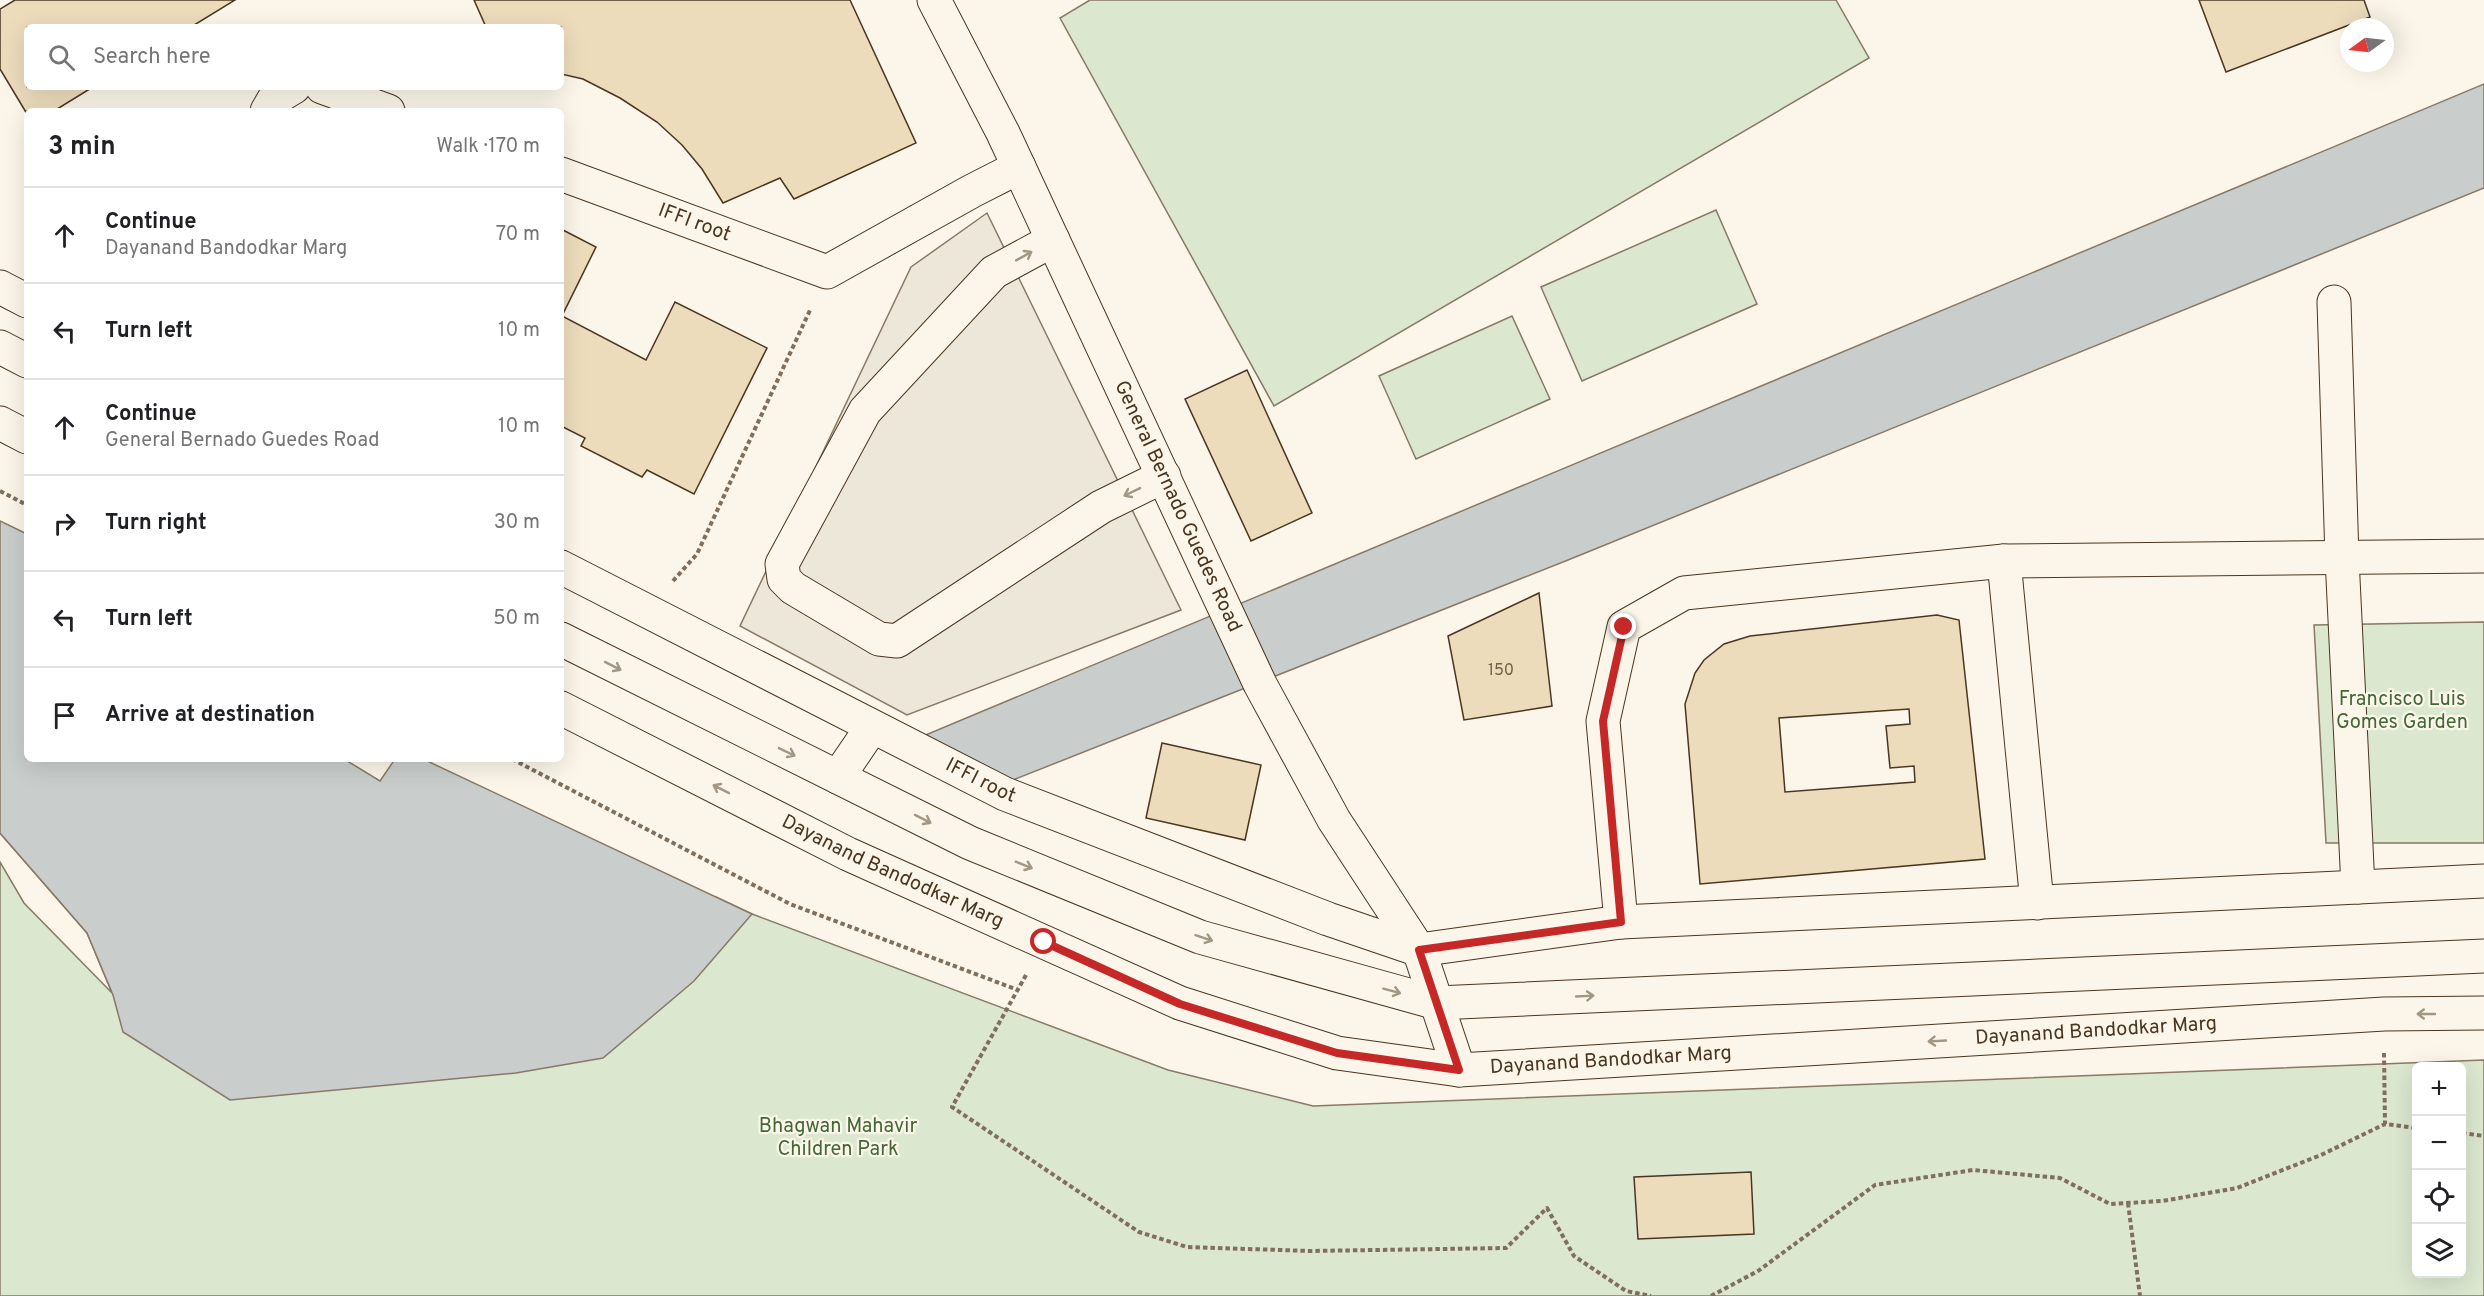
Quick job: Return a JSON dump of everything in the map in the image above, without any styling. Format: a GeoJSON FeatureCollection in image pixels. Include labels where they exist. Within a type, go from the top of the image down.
{"type":"FeatureCollection","features":[{"type":"Feature","properties":{"kind":"street","name":"General Bernado Guedes Road"},"geometry":{"type":"LineString","coordinates":[[934,0],[1019,167],[1210,572],[1260,684],[1334,820],[1419,950],[1459,1070]]}},
{"type":"Feature","properties":{"kind":"street"},"geometry":{"type":"LineString","coordinates":[[269,108],[274,99],[289,90]]}},
{"type":"Feature","properties":{"kind":"street"},"geometry":{"type":"LineString","coordinates":[[330,90],[380,108]]}},
{"type":"Feature","properties":{"kind":"street"},"geometry":{"type":"LineString","coordinates":[[827,272],[972,190],[1019,167]]}},
{"type":"Feature","properties":{"kind":"street","name":"IFFI root"},"geometry":{"type":"LineString","coordinates":[[564,175],[827,272]]}},
{"type":"Feature","properties":{"kind":"street"},"geometry":{"type":"LineString","coordinates":[[1053,240],[994,272],[865,411],[782,564],[784,579],[793,588],[879,639],[897,641],[1101,507],[1164,476]]}},
{"type":"Feature","properties":{"kind":"street"},"geometry":{"type":"LineString","coordinates":[[0,287],[24,299]]}},
{"type":"Feature","properties":{"kind":"street"},"geometry":{"type":"LineString","coordinates":[[2334,302],[2342,558],[2358,887]]}},
{"type":"Feature","properties":{"kind":"street"},"geometry":{"type":"LineString","coordinates":[[0,346],[24,359]]}},
{"type":"Feature","properties":{"kind":"street"},"geometry":{"type":"LineString","coordinates":[[0,423],[24,435]]}},
{"type":"Feature","properties":{"kind":"street"},"geometry":{"type":"LineString","coordinates":[[1621,922],[1603,721],[1624,627],[1684,593],[2004,561],[2484,556]]}},
{"type":"Feature","properties":{"kind":"street"},"geometry":{"type":"LineString","coordinates":[[2004,561],[2037,903]]}},
{"type":"Feature","properties":{"kind":"street","name":"IFFI root"},"geometry":{"type":"LineString","coordinates":[[564,569],[1005,794],[1328,920],[1419,950]]}},
{"type":"Feature","properties":{"kind":"street"},"geometry":{"type":"LineString","coordinates":[[564,640],[969,843],[1200,937],[1437,1003],[2484,956]]}},
{"type":"Feature","properties":{"kind":"street","name":"Dayanand Bandodkar Marg"},"geometry":{"type":"LineString","coordinates":[[564,710],[848,854],[1180,1004],[1337,1053],[1459,1070],[2384,1014],[2484,1013]]}},
{"type":"Feature","properties":{"kind":"street"},"geometry":{"type":"LineString","coordinates":[[838,777],[872,727]]}},
{"type":"Feature","properties":{"kind":"street"},"geometry":{"type":"LineString","coordinates":[[1419,950],[1621,922],[2484,881]]}},
{"type":"Feature","properties":{"kind":"path"},"geometry":{"type":"LineString","coordinates":[[641,609],[684,571],[698,554],[827,272]]}},
{"type":"Feature","properties":{"kind":"path"},"geometry":{"type":"LineString","coordinates":[[0,491],[24,503]]}},
{"type":"Feature","properties":{"kind":"path"},"geometry":{"type":"LineString","coordinates":[[518,762],[790,904],[1018,990]]}},
{"type":"Feature","properties":{"kind":"path"},"geometry":{"type":"LineString","coordinates":[[1044,942],[952,1107],[1139,1232],[1187,1247],[1310,1251],[1506,1248],[1547,1208],[1574,1256],[1626,1291],[1651,1296]]}},
{"type":"Feature","properties":{"kind":"path"},"geometry":{"type":"LineString","coordinates":[[2384,1014],[2385,1124]]}},
{"type":"Feature","properties":{"kind":"path"},"geometry":{"type":"LineString","coordinates":[[1711,1296],[1758,1271],[1875,1185],[1974,1170],[2060,1178],[2110,1204],[2162,1201],[2237,1188],[2321,1155],[2385,1124],[2412,1127]]}},
{"type":"Feature","properties":{"kind":"path"},"geometry":{"type":"LineString","coordinates":[[2466,1134],[2484,1136]]}},
{"type":"Feature","properties":{"kind":"path"},"geometry":{"type":"LineString","coordinates":[[2128,1203],[2140,1296]]}},
{"type":"Feature","properties":{"kind":"green space"},"geometry":{"type":"Polygon","coordinates":[[[1090,0],[1836,0],[1869,58],[1274,406],[1060,18],[1090,0]]]}},
{"type":"Feature","properties":{"kind":"green space"},"geometry":{"type":"Polygon","coordinates":[[[1716,210],[1757,304],[1582,381],[1541,287],[1716,210]]]}},
{"type":"Feature","properties":{"kind":"green space"},"geometry":{"type":"Polygon","coordinates":[[[1512,316],[1550,399],[1416,459],[1379,376],[1512,316]]]}},
{"type":"Feature","properties":{"kind":"green space","name":"Francisco Luis Gomes Garden"},"geometry":{"type":"Polygon","coordinates":[[[2484,622],[2484,843],[2326,843],[2314,625],[2484,622]]]}},
{"type":"Feature","properties":{"kind":"green space","name":"Bhagwan Mahavir Children Park"},"geometry":{"type":"Polygon","coordinates":[[[0,659],[24,748],[24,762],[42,762],[716,897],[752,914],[1168,1070],[1313,1106],[2412,1063],[2412,1278],[2466,1278],[2466,1062],[2433,1062],[2484,1060],[2484,1296],[0,1296],[0,862],[24,903],[112,993],[87,933],[0,833],[0,659]]]}},
{"type":"Feature","properties":{"kind":"shaded area"},"geometry":{"type":"Polygon","coordinates":[[[2484,84],[2484,188],[1568,560],[1013,780],[916,739],[2484,84]]]}},
{"type":"Feature","properties":{"kind":"shaded area"},"geometry":{"type":"Polygon","coordinates":[[[987,213],[1181,610],[907,715],[740,626],[911,267],[987,213]]]}},
{"type":"Feature","properties":{"kind":"shaded area"},"geometry":{"type":"Polygon","coordinates":[[[0,521],[24,533],[24,762],[349,762],[380,781],[393,762],[429,762],[752,914],[694,981],[603,1058],[516,1073],[230,1100],[123,1032],[113,995],[87,933],[0,833],[0,521]]]}},
{"type":"Feature","properties":{"kind":"building"},"geometry":{"type":"Polygon","coordinates":[[[15,0],[235,0],[196,24],[24,24],[24,90],[88,90],[59,108],[24,109],[0,69],[0,9],[15,0]]]}},
{"type":"Feature","properties":{"kind":"building"},"geometry":{"type":"Polygon","coordinates":[[[474,0],[850,0],[916,143],[794,199],[780,178],[723,203],[702,169],[682,145],[657,122],[620,98],[583,79],[564,75],[564,24],[485,24],[474,0]]]}},
{"type":"Feature","properties":{"kind":"building"},"geometry":{"type":"Polygon","coordinates":[[[2199,0],[2364,0],[2370,17],[2340,18],[2340,28],[2226,72],[2199,0]]]}},
{"type":"Feature","properties":{"kind":"building"},"geometry":{"type":"Polygon","coordinates":[[[564,231],[596,247],[564,312],[564,231]]]}},
{"type":"Feature","properties":{"kind":"building"},"geometry":{"type":"Polygon","coordinates":[[[675,302],[767,348],[694,494],[647,470],[642,477],[581,446],[585,438],[564,428],[564,317],[646,360],[675,302]]]}},
{"type":"Feature","properties":{"kind":"building"},"geometry":{"type":"Polygon","coordinates":[[[1247,370],[1312,513],[1251,541],[1185,399],[1247,370]]]}},
{"type":"Feature","properties":{"kind":"building"},"geometry":{"type":"Polygon","coordinates":[[[1539,593],[1552,706],[1464,720],[1448,636],[1539,593]]]}},
{"type":"Feature","properties":{"kind":"building"},"geometry":{"type":"Polygon","coordinates":[[[1937,615],[1959,620],[1985,859],[1700,884],[1685,704],[1695,673],[1704,660],[1724,644],[1750,636],[1937,615]],[[1909,709],[1779,718],[1785,792],[1915,782],[1914,766],[1890,768],[1886,726],[1910,724],[1909,709]]]}},
{"type":"Feature","properties":{"kind":"building"},"geometry":{"type":"Polygon","coordinates":[[[1162,743],[1261,765],[1245,840],[1146,818],[1162,743]]]}},
{"type":"Feature","properties":{"kind":"building"},"geometry":{"type":"Polygon","coordinates":[[[1751,1172],[1754,1234],[1638,1239],[1634,1177],[1751,1172]]]}},
{"type":"Feature","properties":{"kind":"route"},"geometry":{"type":"LineString","coordinates":[[1044,942],[1180,1004],[1337,1053],[1459,1070],[1419,950],[1621,922],[1603,721],[1624,627]]}}]}
